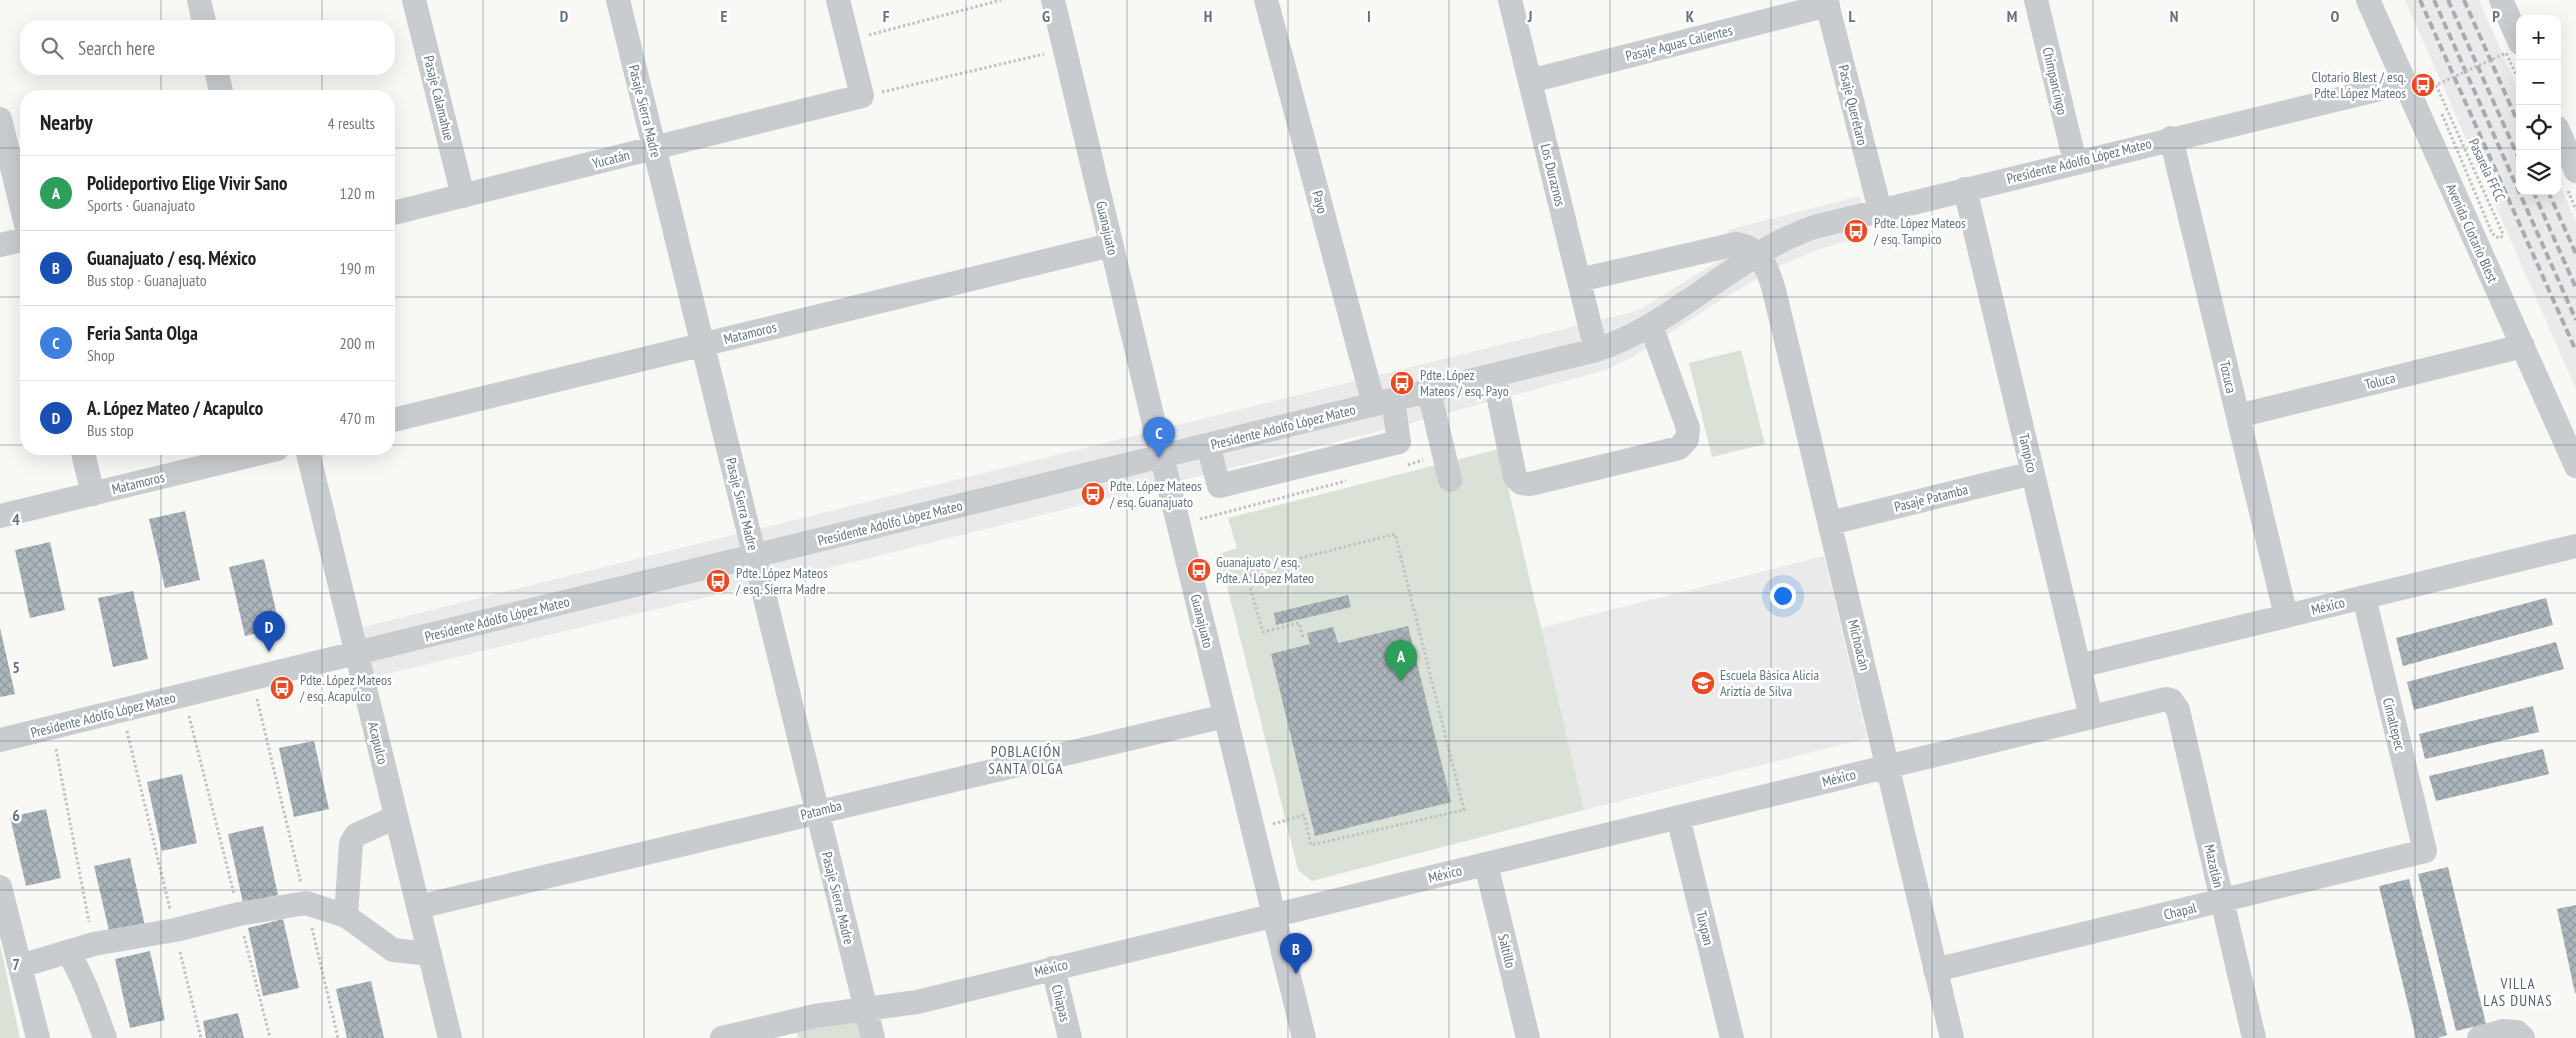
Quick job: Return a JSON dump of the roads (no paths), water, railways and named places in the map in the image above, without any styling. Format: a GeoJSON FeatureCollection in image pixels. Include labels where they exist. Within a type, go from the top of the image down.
{"type":"FeatureCollection","features":[{"type":"Feature","properties":{"kind":"street"},"geometry":{"type":"LineString","coordinates":[[199,0],[204,20]]}},
{"type":"Feature","properties":{"kind":"street","name":"Pasaje Calamahue"},"geometry":{"type":"LineString","coordinates":[[414,0],[463,196]]}},
{"type":"Feature","properties":{"kind":"street","name":"Pasaje Sierra Madre"},"geometry":{"type":"LineString","coordinates":[[618,0],[873,1038]]}},
{"type":"Feature","properties":{"kind":"street","name":"Yucatán"},"geometry":{"type":"LineString","coordinates":[[395,213],[862,96],[838,0]]}},
{"type":"Feature","properties":{"kind":"street","name":"Guanajuato"},"geometry":{"type":"LineString","coordinates":[[1053,0],[1304,1038]]}},
{"type":"Feature","properties":{"kind":"street","name":"Payo"},"geometry":{"type":"LineString","coordinates":[[1208,445],[1219,486],[1399,442],[1383,402],[1266,0]]}},
{"type":"Feature","properties":{"kind":"street","name":"Los Duraznos"},"geometry":{"type":"LineString","coordinates":[[1510,0],[1596,350]]}},
{"type":"Feature","properties":{"kind":"street","name":"Chimpancingo"},"geometry":{"type":"LineString","coordinates":[[2036,0],[2074,162]]}},
{"type":"Feature","properties":{"kind":"street","name":"Avenida Clotario Blest"},"geometry":{"type":"LineString","coordinates":[[2368,0],[2576,466]]}},
{"type":"Feature","properties":{"kind":"street"},"geometry":{"type":"LineString","coordinates":[[2501,0],[2516,34]]}},
{"type":"Feature","properties":{"kind":"street","name":"Pasaje Aguas Calientes"},"geometry":{"type":"LineString","coordinates":[[1530,81],[1827,2]]}},
{"type":"Feature","properties":{"kind":"street","name":"Pasaje Querétaro"},"geometry":{"type":"LineString","coordinates":[[1827,2],[1880,210]]}},
{"type":"Feature","properties":{"kind":"street"},"geometry":{"type":"LineString","coordinates":[[217,75],[221,90]]}},
{"type":"Feature","properties":{"kind":"street","name":"Presidente Adolfo López Mateo"},"geometry":{"type":"LineString","coordinates":[[0,740],[1596,350],[1651,326],[1677,306],[1758,254],[1807,230],[1880,210],[2171,138],[2405,83]]}},
{"type":"Feature","properties":{"kind":"street"},"geometry":{"type":"LineString","coordinates":[[0,119],[20,201]]}},
{"type":"Feature","properties":{"kind":"street"},"geometry":{"type":"LineString","coordinates":[[2561,137],[2576,171]]}},
{"type":"Feature","properties":{"kind":"street","name":"Tozuca"},"geometry":{"type":"LineString","coordinates":[[2171,138],[2286,616]]}},
{"type":"Feature","properties":{"kind":"street","name":"Tampico"},"geometry":{"type":"LineString","coordinates":[[1965,189],[2091,717]]}},
{"type":"Feature","properties":{"kind":"street"},"geometry":{"type":"LineString","coordinates":[[0,245],[20,240]]}},
{"type":"Feature","properties":{"kind":"street"},"geometry":{"type":"LineString","coordinates":[[1579,280],[1736,244],[1752,248],[1758,254]]}},
{"type":"Feature","properties":{"kind":"street","name":"Matamoros"},"geometry":{"type":"LineString","coordinates":[[395,420],[1112,245]]}},
{"type":"Feature","properties":{"kind":"street","name":"Michoacán"},"geometry":{"type":"LineString","coordinates":[[1758,254],[1770,277],[1774,290],[1952,1038]]}},
{"type":"Feature","properties":{"kind":"street"},"geometry":{"type":"LineString","coordinates":[[1494,375],[1515,477],[1521,483],[1530,484],[1679,448],[1687,439],[1688,428],[1651,326]]}},
{"type":"Feature","properties":{"kind":"street","name":"Toluca"},"geometry":{"type":"LineString","coordinates":[[2238,416],[2523,346]]}},
{"type":"Feature","properties":{"kind":"street"},"geometry":{"type":"LineString","coordinates":[[1429,391],[1450,480]]}},
{"type":"Feature","properties":{"kind":"street"},"geometry":{"type":"LineString","coordinates":[[83,455],[93,494]]}},
{"type":"Feature","properties":{"kind":"street","name":"Matamoros"},"geometry":{"type":"LineString","coordinates":[[0,516],[252,455]]}},
{"type":"Feature","properties":{"kind":"street","name":"Acapulco"},"geometry":{"type":"LineString","coordinates":[[308,455],[450,1038]]}},
{"type":"Feature","properties":{"kind":"street","name":"Pasaje Patamba"},"geometry":{"type":"LineString","coordinates":[[1830,523],[2033,472]]}},
{"type":"Feature","properties":{"kind":"street","name":"México"},"geometry":{"type":"LineString","coordinates":[[2079,666],[2576,546]]}},
{"type":"Feature","properties":{"kind":"street","name":"Cimaltepec"},"geometry":{"type":"LineString","coordinates":[[2364,597],[2425,851]]}},
{"type":"Feature","properties":{"kind":"street","name":"México"},"geometry":{"type":"LineString","coordinates":[[722,1038],[785,1030],[866,1009],[917,1002],[2166,699]]}},
{"type":"Feature","properties":{"kind":"street","name":"Mazatlán"},"geometry":{"type":"LineString","coordinates":[[2166,699],[2171,700],[2178,710],[2254,1038]]}},
{"type":"Feature","properties":{"kind":"street","name":"Patamba"},"geometry":{"type":"LineString","coordinates":[[418,908],[1225,716]]}},
{"type":"Feature","properties":{"kind":"street"},"geometry":{"type":"LineString","coordinates":[[346,916],[351,843],[356,835],[396,817]]}},
{"type":"Feature","properties":{"kind":"street","name":"Tuxpan"},"geometry":{"type":"LineString","coordinates":[[1678,818],[1732,1038]]}},
{"type":"Feature","properties":{"kind":"street","name":"Chapal"},"geometry":{"type":"LineString","coordinates":[[1935,970],[2425,851]]}},
{"type":"Feature","properties":{"kind":"street","name":"Saltillo"},"geometry":{"type":"LineString","coordinates":[[1486,864],[1528,1038]]}},
{"type":"Feature","properties":{"kind":"street"},"geometry":{"type":"LineString","coordinates":[[0,888],[36,1030]]}},
{"type":"Feature","properties":{"kind":"street"},"geometry":{"type":"LineString","coordinates":[[20,966],[94,944],[175,930],[239,914],[306,902],[346,916],[393,950],[430,954]]}},
{"type":"Feature","properties":{"kind":"street"},"geometry":{"type":"LineString","coordinates":[[68,952],[80,971],[97,1010],[105,1038]]}},
{"type":"Feature","properties":{"kind":"street","name":"Chiapas"},"geometry":{"type":"LineString","coordinates":[[1053,968],[1070,1038]]}},
{"type":"Feature","properties":{"kind":"street"},"geometry":{"type":"LineString","coordinates":[[2479,1038],[2503,1032],[2517,1032],[2523,1038]]}},
{"type":"Feature","properties":{"kind":"railway"},"geometry":{"type":"LineString","coordinates":[[2420,0],[2576,351]]}},
{"type":"Feature","properties":{"kind":"railway"},"geometry":{"type":"LineString","coordinates":[[2434,0],[2576,320]]}},
{"type":"Feature","properties":{"kind":"railway"},"geometry":{"type":"LineString","coordinates":[[2448,0],[2516,152]]}},
{"type":"Feature","properties":{"kind":"railway"},"geometry":{"type":"LineString","coordinates":[[2464,0],[2516,118]]}},
{"type":"Feature","properties":{"kind":"railway"},"geometry":{"type":"LineString","coordinates":[[2535,195],[2576,288]]}},
{"type":"Feature","properties":{"kind":"railway"},"geometry":{"type":"LineString","coordinates":[[2550,195],[2576,254]]}},
{"type":"Feature","properties":{"kind":"place","name":"Clotario Blest / esq. Pdte. López Mateos"},"geometry":{"type":"Point","coordinates":[2423,85]}},
{"type":"Feature","properties":{"kind":"place","name":"Pdte. López Mateos / esq. Tampico"},"geometry":{"type":"Point","coordinates":[1856,231]}},
{"type":"Feature","properties":{"kind":"place","name":"Pdte. López Mateos / esq. Payo"},"geometry":{"type":"Point","coordinates":[1402,383]}},
{"type":"Feature","properties":{"kind":"place","name":"Feria Santa Olga"},"geometry":{"type":"Point","coordinates":[1159,458]}},
{"type":"Feature","properties":{"kind":"place","name":"Pdte. López Mateos / esq. Guanajuato"},"geometry":{"type":"Point","coordinates":[1093,494]}},
{"type":"Feature","properties":{"kind":"place","name":"Guanajuato / esq. Pdte. A. López Mateo"},"geometry":{"type":"Point","coordinates":[1199,570]}},
{"type":"Feature","properties":{"kind":"place","name":"Pdte. López Mateos / esq. Sierra Madre"},"geometry":{"type":"Point","coordinates":[718,581]}},
{"type":"Feature","properties":{"kind":"place","name":"A. López Mateo / Acapulco"},"geometry":{"type":"Point","coordinates":[269,652]}},
{"type":"Feature","properties":{"kind":"place","name":"Polideportivo Elige Vivir Sano"},"geometry":{"type":"Point","coordinates":[1401,681]}},
{"type":"Feature","properties":{"kind":"place","name":"Escuela Básica Alicia Ariztía de Silva"},"geometry":{"type":"Point","coordinates":[1703,683]}},
{"type":"Feature","properties":{"kind":"place","name":"Pdte. López Mateos / esq. Acapulco"},"geometry":{"type":"Point","coordinates":[282,688]}},
{"type":"Feature","properties":{"kind":"place","name":"Guanajuato / esq. México"},"geometry":{"type":"Point","coordinates":[1296,974]}},
{"type":"Feature","properties":{"kind":"district","name":"POBLACIÓN SANTA OLGA"},"geometry":{"type":"Point","coordinates":[1026,760]}},
{"type":"Feature","properties":{"kind":"district","name":"VILLA LAS DUNAS"},"geometry":{"type":"Point","coordinates":[2518,992]}}]}
